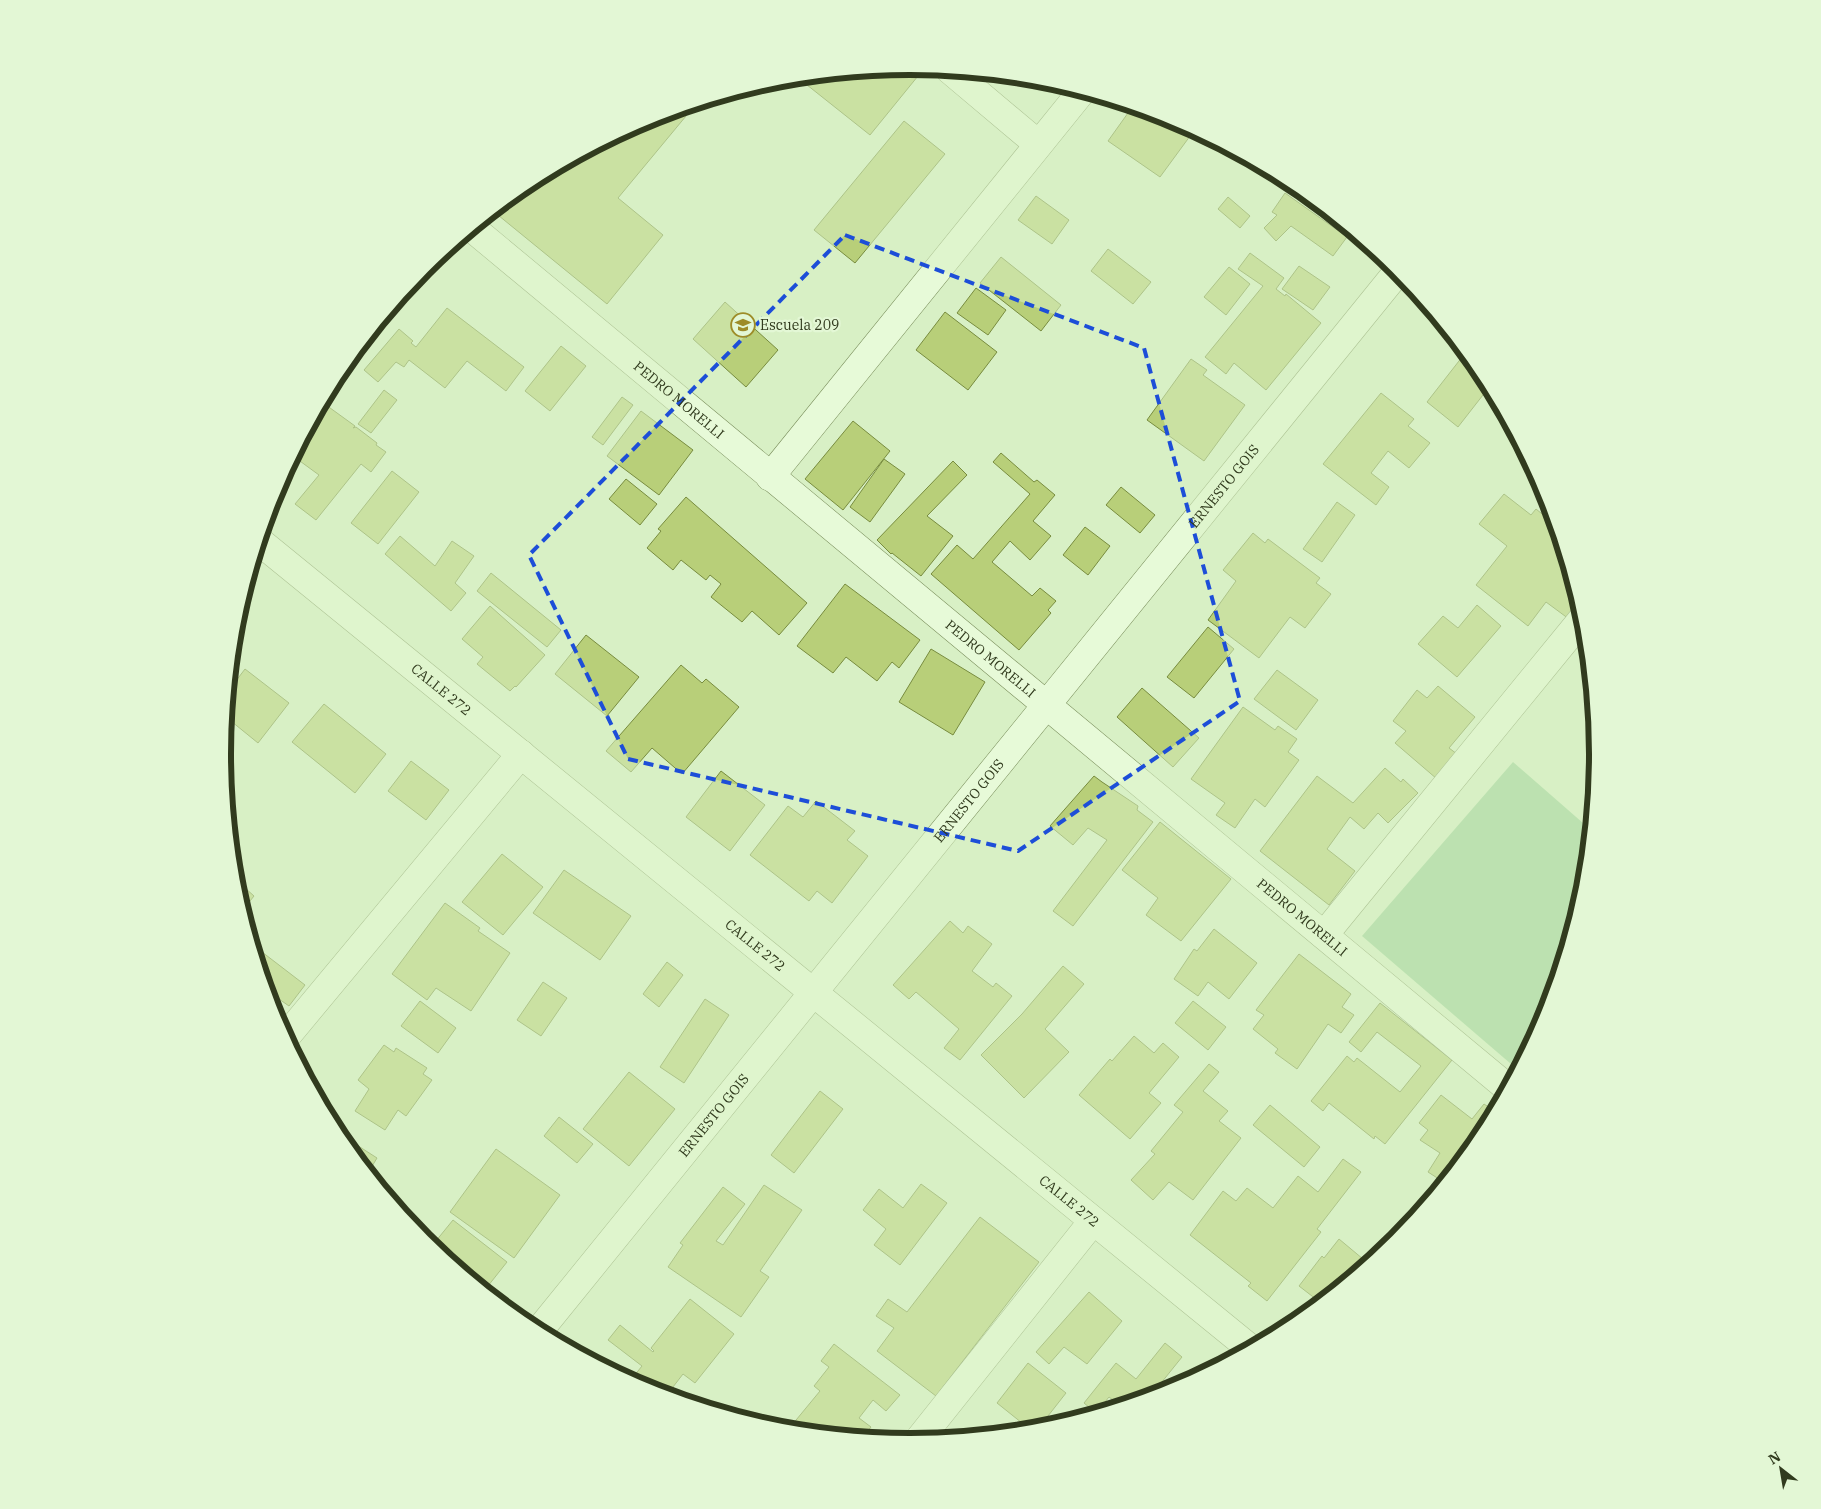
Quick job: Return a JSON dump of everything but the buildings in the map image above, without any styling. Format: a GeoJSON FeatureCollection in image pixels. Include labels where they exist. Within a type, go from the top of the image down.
{"type":"FeatureCollection","features":[{"type":"Feature","properties":{"kind":"street"},"geometry":{"type":"LineString","coordinates":[[957,76],[1038,144]]}},
{"type":"Feature","properties":{"kind":"street"},"geometry":{"type":"LineString","coordinates":[[770,477],[1078,96]]}},
{"type":"Feature","properties":{"kind":"street","name":"PEDRO MORELLI"},"geometry":{"type":"LineString","coordinates":[[477,232],[1504,1084]]}},
{"type":"Feature","properties":{"kind":"street","name":"ERNESTO GOIS"},"geometry":{"type":"LineString","coordinates":[[543,1325],[1394,277]]}},
{"type":"Feature","properties":{"kind":"street","name":"CALLE 272"},"geometry":{"type":"LineString","coordinates":[[264,546],[1246,1345]]}},
{"type":"Feature","properties":{"kind":"street"},"geometry":{"type":"LineString","coordinates":[[1324,935],[1577,625]]}},
{"type":"Feature","properties":{"kind":"street"},"geometry":{"type":"LineString","coordinates":[[290,1031],[521,754]]}},
{"type":"Feature","properties":{"kind":"street"},"geometry":{"type":"LineString","coordinates":[[924,1434],[1093,1222]]}},
{"type":"Feature","properties":{"kind":"highlighted area"},"geometry":{"type":"Polygon","coordinates":[[[845,235],[1144,348],[1240,701],[1018,851],[628,759],[529,555],[845,235]]]}},
{"type":"Feature","properties":{"kind":"green space"},"geometry":{"type":"Polygon","coordinates":[[[1513,762],[1586,826],[1577,887],[1567,930],[1554,973],[1538,1015],[1514,1066],[1362,936],[1513,762]]]}},
{"type":"Feature","properties":{"kind":"place","name":"Escuela 209"},"geometry":{"type":"Point","coordinates":[743,325]}}]}
